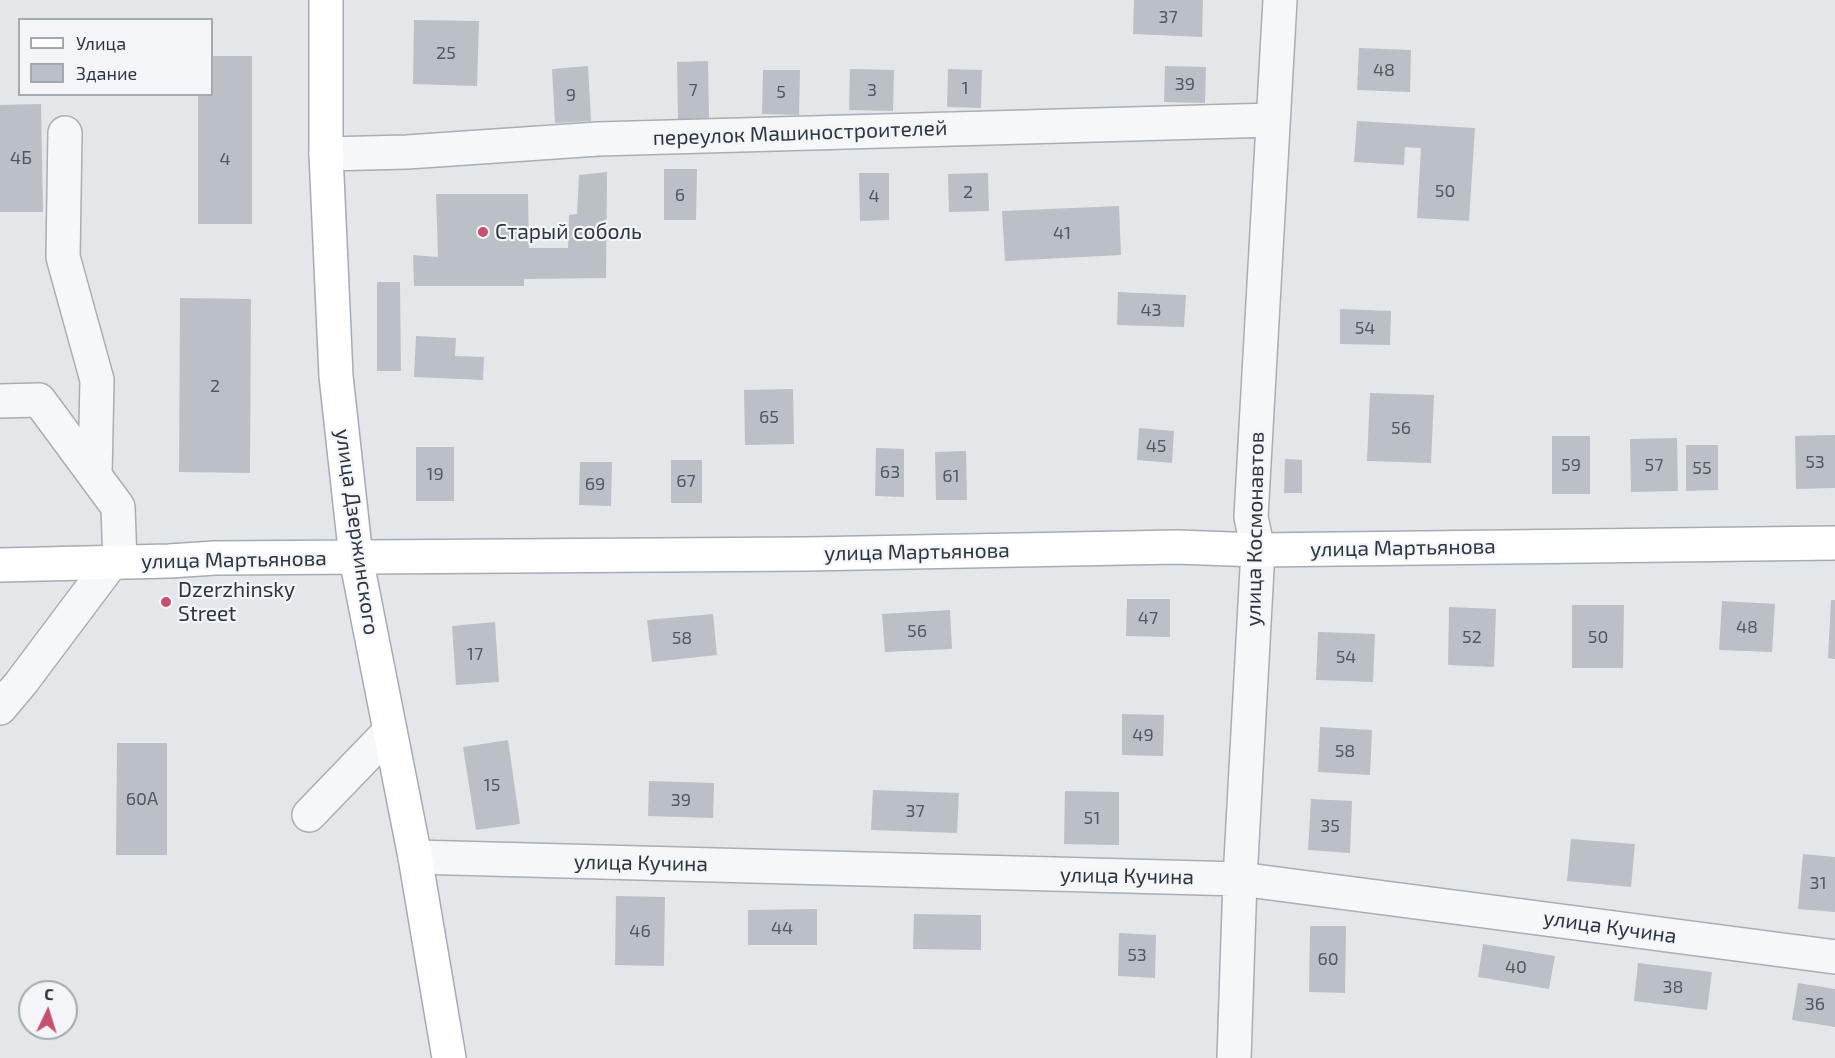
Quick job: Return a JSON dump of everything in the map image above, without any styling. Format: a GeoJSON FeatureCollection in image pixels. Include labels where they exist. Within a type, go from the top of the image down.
{"type":"FeatureCollection","features":[{"type":"Feature","properties":{"kind":"main road","name":"улица Дзержинского"},"geometry":{"type":"LineString","coordinates":[[326,0],[326,154],[336,376],[356,558],[415,858],[449,1058]]}},
{"type":"Feature","properties":{"kind":"main road","name":"улица Мартьянова"},"geometry":{"type":"LineString","coordinates":[[0,565],[215,558],[807,554],[1177,547],[1258,550],[1835,543]]}},
{"type":"Feature","properties":{"kind":"street","name":"улица Космонавтов"},"geometry":{"type":"LineString","coordinates":[[1234,1058],[1240,879],[1258,550],[1251,517],[1280,0]]}},
{"type":"Feature","properties":{"kind":"street","name":"переулок Машиностроителей"},"geometry":{"type":"LineString","coordinates":[[326,154],[407,152],[598,139],[1273,120]]}},
{"type":"Feature","properties":{"kind":"street"},"geometry":{"type":"LineString","coordinates":[[64,133],[63,257],[97,380],[95,475]]}},
{"type":"Feature","properties":{"kind":"street"},"geometry":{"type":"LineString","coordinates":[[0,401],[39,400],[118,507],[116,562],[0,708]]}},
{"type":"Feature","properties":{"kind":"street"},"geometry":{"type":"LineString","coordinates":[[309,815],[390,731]]}},
{"type":"Feature","properties":{"kind":"street","name":"улица Кучина"},"geometry":{"type":"LineString","coordinates":[[415,858],[1240,879],[1835,957]]}},
{"type":"Feature","properties":{"kind":"building"},"geometry":{"type":"Polygon","coordinates":[[[1134,0],[1203,0],[1202,37],[1133,34],[1134,0]]]}},
{"type":"Feature","properties":{"kind":"building"},"geometry":{"type":"Polygon","coordinates":[[[414,20],[479,21],[477,86],[413,84],[414,20]]]}},
{"type":"Feature","properties":{"kind":"building"},"geometry":{"type":"Polygon","coordinates":[[[1359,48],[1411,50],[1410,92],[1357,90],[1359,48]]]}},
{"type":"Feature","properties":{"kind":"building"},"geometry":{"type":"Polygon","coordinates":[[[213,56],[252,56],[252,224],[198,224],[198,96],[213,96],[213,56]]]}},
{"type":"Feature","properties":{"kind":"building"},"geometry":{"type":"Polygon","coordinates":[[[708,61],[709,119],[678,119],[677,62],[708,61]]]}},
{"type":"Feature","properties":{"kind":"building"},"geometry":{"type":"Polygon","coordinates":[[[588,66],[591,121],[555,123],[552,69],[588,66]]]}},
{"type":"Feature","properties":{"kind":"building"},"geometry":{"type":"Polygon","coordinates":[[[1165,66],[1206,67],[1205,103],[1164,102],[1165,66]]]}},
{"type":"Feature","properties":{"kind":"building"},"geometry":{"type":"Polygon","coordinates":[[[850,69],[894,70],[893,111],[849,110],[850,69]]]}},
{"type":"Feature","properties":{"kind":"building"},"geometry":{"type":"Polygon","coordinates":[[[948,69],[982,70],[981,108],[947,107],[948,69]]]}},
{"type":"Feature","properties":{"kind":"building"},"geometry":{"type":"Polygon","coordinates":[[[763,70],[800,70],[799,115],[762,114],[763,70]]]}},
{"type":"Feature","properties":{"kind":"building"},"geometry":{"type":"Polygon","coordinates":[[[41,104],[43,212],[0,212],[0,105],[41,104]]]}},
{"type":"Feature","properties":{"kind":"building"},"geometry":{"type":"Polygon","coordinates":[[[1357,121],[1475,128],[1469,221],[1417,218],[1421,148],[1405,147],[1404,165],[1354,162],[1357,121]]]}},
{"type":"Feature","properties":{"kind":"building"},"geometry":{"type":"Polygon","coordinates":[[[664,169],[697,169],[696,220],[664,220],[664,169]]]}},
{"type":"Feature","properties":{"kind":"building","name":"Старый соболь"},"geometry":{"type":"Polygon","coordinates":[[[607,172],[606,278],[524,279],[524,286],[414,286],[413,255],[438,257],[436,194],[528,194],[529,248],[568,248],[569,215],[577,214],[579,175],[607,172]]]}},
{"type":"Feature","properties":{"kind":"building"},"geometry":{"type":"Polygon","coordinates":[[[859,173],[889,173],[889,220],[860,221],[859,173]]]}},
{"type":"Feature","properties":{"kind":"building"},"geometry":{"type":"Polygon","coordinates":[[[988,173],[989,211],[949,212],[948,174],[988,173]]]}},
{"type":"Feature","properties":{"kind":"building"},"geometry":{"type":"Polygon","coordinates":[[[1119,206],[1121,255],[1005,261],[1002,211],[1119,206]]]}},
{"type":"Feature","properties":{"kind":"building"},"geometry":{"type":"Polygon","coordinates":[[[377,282],[400,282],[401,371],[377,371],[377,282]]]}},
{"type":"Feature","properties":{"kind":"building"},"geometry":{"type":"Polygon","coordinates":[[[1118,292],[1186,295],[1184,327],[1117,325],[1118,292]]]}},
{"type":"Feature","properties":{"kind":"building"},"geometry":{"type":"Polygon","coordinates":[[[180,298],[251,299],[250,473],[179,472],[180,298]]]}},
{"type":"Feature","properties":{"kind":"building"},"geometry":{"type":"Polygon","coordinates":[[[1340,309],[1391,311],[1390,345],[1340,344],[1340,309]]]}},
{"type":"Feature","properties":{"kind":"building"},"geometry":{"type":"Polygon","coordinates":[[[416,336],[456,338],[455,356],[484,357],[483,380],[414,377],[416,336]]]}},
{"type":"Feature","properties":{"kind":"building"},"geometry":{"type":"Polygon","coordinates":[[[793,389],[794,444],[745,445],[744,390],[793,389]]]}},
{"type":"Feature","properties":{"kind":"building"},"geometry":{"type":"Polygon","coordinates":[[[1370,393],[1434,395],[1431,463],[1367,461],[1370,393]]]}},
{"type":"Feature","properties":{"kind":"building"},"geometry":{"type":"Polygon","coordinates":[[[1139,428],[1174,431],[1172,463],[1137,460],[1139,428]]]}},
{"type":"Feature","properties":{"kind":"building"},"geometry":{"type":"Polygon","coordinates":[[[1835,435],[1835,488],[1796,489],[1795,436],[1835,435]]]}},
{"type":"Feature","properties":{"kind":"building"},"geometry":{"type":"Polygon","coordinates":[[[1552,436],[1590,436],[1590,494],[1552,494],[1552,436]]]}},
{"type":"Feature","properties":{"kind":"building"},"geometry":{"type":"Polygon","coordinates":[[[1677,438],[1678,491],[1631,492],[1630,439],[1677,438]]]}},
{"type":"Feature","properties":{"kind":"building"},"geometry":{"type":"Polygon","coordinates":[[[1686,445],[1718,445],[1718,490],[1686,491],[1686,445]]]}},
{"type":"Feature","properties":{"kind":"building"},"geometry":{"type":"Polygon","coordinates":[[[416,447],[454,447],[454,501],[416,501],[416,447]]]}},
{"type":"Feature","properties":{"kind":"building"},"geometry":{"type":"Polygon","coordinates":[[[876,448],[904,449],[904,497],[875,496],[876,448]]]}},
{"type":"Feature","properties":{"kind":"building"},"geometry":{"type":"Polygon","coordinates":[[[966,451],[967,500],[936,500],[935,452],[966,451]]]}},
{"type":"Feature","properties":{"kind":"building"},"geometry":{"type":"Polygon","coordinates":[[[1285,459],[1302,460],[1302,493],[1284,493],[1285,459]]]}},
{"type":"Feature","properties":{"kind":"building"},"geometry":{"type":"Polygon","coordinates":[[[671,460],[702,460],[702,503],[671,503],[671,460]]]}},
{"type":"Feature","properties":{"kind":"building"},"geometry":{"type":"Polygon","coordinates":[[[580,462],[612,462],[611,506],[579,505],[580,462]]]}},
{"type":"Feature","properties":{"kind":"building"},"geometry":{"type":"Polygon","coordinates":[[[1127,599],[1170,599],[1170,637],[1126,636],[1127,599]]]}},
{"type":"Feature","properties":{"kind":"building"},"geometry":{"type":"Polygon","coordinates":[[[1831,600],[1835,600],[1835,659],[1828,658],[1831,600]]]}},
{"type":"Feature","properties":{"kind":"building"},"geometry":{"type":"Polygon","coordinates":[[[1722,601],[1775,604],[1772,652],[1719,650],[1722,601]]]}},
{"type":"Feature","properties":{"kind":"building"},"geometry":{"type":"Polygon","coordinates":[[[1572,605],[1624,605],[1623,668],[1572,668],[1572,605]]]}},
{"type":"Feature","properties":{"kind":"building"},"geometry":{"type":"Polygon","coordinates":[[[1449,607],[1496,609],[1494,667],[1448,665],[1449,607]]]}},
{"type":"Feature","properties":{"kind":"building"},"geometry":{"type":"Polygon","coordinates":[[[950,610],[952,649],[885,652],[882,614],[950,610]]]}},
{"type":"Feature","properties":{"kind":"building"},"geometry":{"type":"Polygon","coordinates":[[[713,614],[717,655],[652,662],[647,620],[713,614]]]}},
{"type":"Feature","properties":{"kind":"building"},"geometry":{"type":"Polygon","coordinates":[[[495,622],[499,682],[456,685],[452,626],[495,622]]]}},
{"type":"Feature","properties":{"kind":"building"},"geometry":{"type":"Polygon","coordinates":[[[1318,632],[1375,634],[1373,682],[1316,680],[1318,632]]]}},
{"type":"Feature","properties":{"kind":"building"},"geometry":{"type":"Polygon","coordinates":[[[1122,714],[1164,715],[1163,756],[1122,755],[1122,714]]]}},
{"type":"Feature","properties":{"kind":"building"},"geometry":{"type":"Polygon","coordinates":[[[1320,727],[1372,730],[1370,775],[1318,772],[1320,727]]]}},
{"type":"Feature","properties":{"kind":"building"},"geometry":{"type":"Polygon","coordinates":[[[508,740],[520,824],[476,830],[463,747],[508,740]]]}},
{"type":"Feature","properties":{"kind":"building"},"geometry":{"type":"Polygon","coordinates":[[[117,743],[167,743],[167,855],[116,855],[117,743]]]}},
{"type":"Feature","properties":{"kind":"building"},"geometry":{"type":"Polygon","coordinates":[[[649,781],[714,783],[713,818],[648,816],[649,781]]]}},
{"type":"Feature","properties":{"kind":"building"},"geometry":{"type":"Polygon","coordinates":[[[873,790],[959,793],[957,833],[871,830],[873,790]]]}},
{"type":"Feature","properties":{"kind":"building"},"geometry":{"type":"Polygon","coordinates":[[[1065,791],[1119,792],[1119,845],[1064,844],[1065,791]]]}},
{"type":"Feature","properties":{"kind":"building"},"geometry":{"type":"Polygon","coordinates":[[[1311,799],[1352,801],[1350,853],[1308,850],[1311,799]]]}},
{"type":"Feature","properties":{"kind":"building"},"geometry":{"type":"Polygon","coordinates":[[[1571,839],[1635,844],[1631,887],[1567,881],[1571,839]]]}},
{"type":"Feature","properties":{"kind":"building"},"geometry":{"type":"Polygon","coordinates":[[[1803,854],[1835,857],[1835,912],[1798,909],[1803,854]]]}},
{"type":"Feature","properties":{"kind":"building"},"geometry":{"type":"Polygon","coordinates":[[[616,896],[665,897],[664,966],[615,965],[616,896]]]}},
{"type":"Feature","properties":{"kind":"building"},"geometry":{"type":"Polygon","coordinates":[[[817,909],[817,945],[748,945],[748,910],[817,909]]]}},
{"type":"Feature","properties":{"kind":"building"},"geometry":{"type":"Polygon","coordinates":[[[914,914],[981,915],[981,950],[913,949],[914,914]]]}},
{"type":"Feature","properties":{"kind":"building"},"geometry":{"type":"Polygon","coordinates":[[[1310,926],[1346,926],[1345,993],[1309,992],[1310,926]]]}},
{"type":"Feature","properties":{"kind":"building"},"geometry":{"type":"Polygon","coordinates":[[[1119,933],[1156,935],[1155,978],[1118,976],[1119,933]]]}},
{"type":"Feature","properties":{"kind":"building"},"geometry":{"type":"Polygon","coordinates":[[[1483,944],[1555,956],[1549,989],[1478,977],[1483,944]]]}},
{"type":"Feature","properties":{"kind":"building"},"geometry":{"type":"Polygon","coordinates":[[[1638,963],[1712,972],[1707,1010],[1634,1001],[1638,963]]]}},
{"type":"Feature","properties":{"kind":"building"},"geometry":{"type":"Polygon","coordinates":[[[1798,983],[1835,989],[1835,1027],[1792,1020],[1798,983]]]}},
{"type":"Feature","properties":{"kind":"place","name":"Старый соболь"},"geometry":{"type":"Point","coordinates":[483,232]}},
{"type":"Feature","properties":{"kind":"place","name":"Dzerzhinsky Street"},"geometry":{"type":"Point","coordinates":[166,602]}}]}
